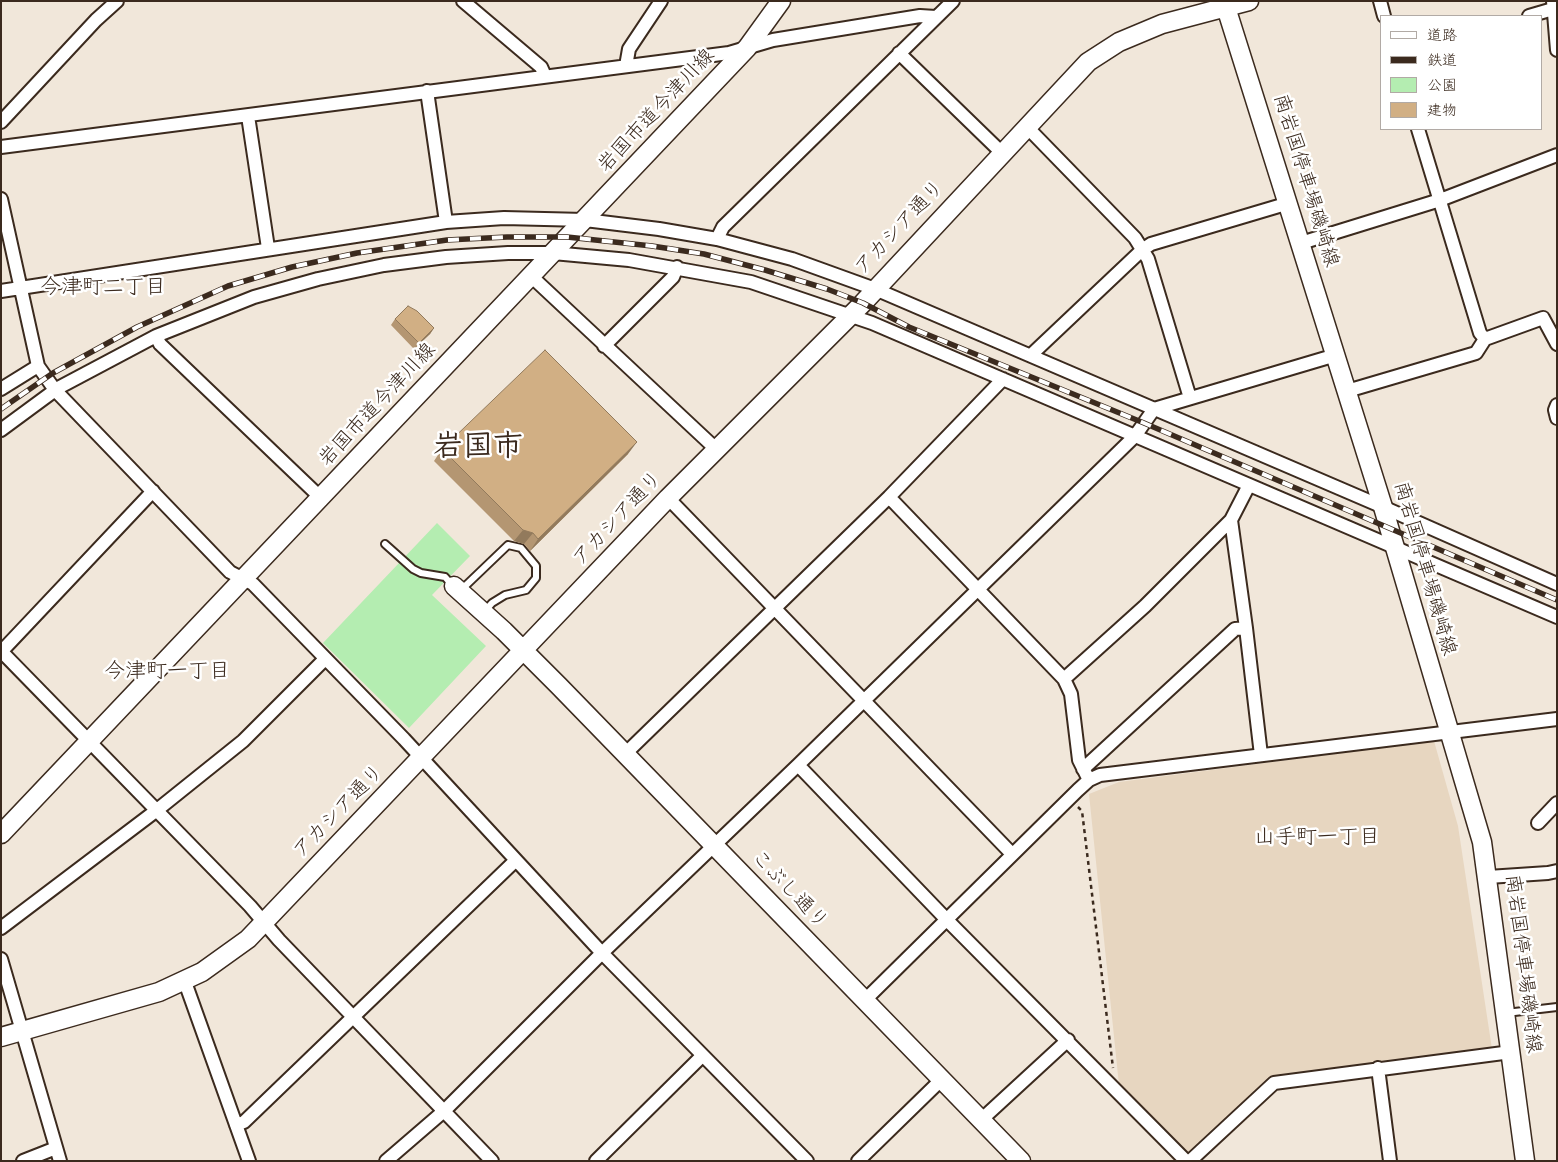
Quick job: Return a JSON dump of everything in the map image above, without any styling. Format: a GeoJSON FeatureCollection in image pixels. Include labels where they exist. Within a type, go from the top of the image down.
{"type":"FeatureCollection","features":[{"type":"Feature","properties":{"kind":"street"},"geometry":{"type":"LineString","coordinates":[[1,122],[89,27],[117,1]]}},
{"type":"Feature","properties":{"kind":"street"},"geometry":{"type":"LineString","coordinates":[[463,1],[541,67],[545,76]]}},
{"type":"Feature","properties":{"kind":"street"},"geometry":{"type":"LineString","coordinates":[[626,66],[629,50],[661,1]]}},
{"type":"Feature","properties":{"kind":"street","name":"岩国市道今津川線"},"geometry":{"type":"LineString","coordinates":[[1,834],[747,48],[781,1]]}},
{"type":"Feature","properties":{"kind":"street"},"geometry":{"type":"LineString","coordinates":[[718,239],[723,227],[953,1]]}},
{"type":"Feature","properties":{"kind":"street","name":"アカシア通り"},"geometry":{"type":"LineString","coordinates":[[1,1037],[159,992],[186,982],[220,961],[265,923],[668,498],[850,316],[1088,62],[1119,42],[1162,24],[1225,4],[1249,1]]}},
{"type":"Feature","properties":{"kind":"street"},"geometry":{"type":"LineString","coordinates":[[1380,1],[1384,15]]}},
{"type":"Feature","properties":{"kind":"street","name":"南岩国停車場磯崎線"},"geometry":{"type":"LineString","coordinates":[[1225,4],[1290,203],[1478,827],[1488,877],[1525,1161]]}},
{"type":"Feature","properties":{"kind":"street"},"geometry":{"type":"LineString","coordinates":[[1531,15],[1553,5],[1557,50]]}},
{"type":"Feature","properties":{"kind":"street"},"geometry":{"type":"LineString","coordinates":[[1,147],[729,53],[773,40],[920,16],[936,17]]}},
{"type":"Feature","properties":{"kind":"street"},"geometry":{"type":"LineString","coordinates":[[899,53],[1002,153]]}},
{"type":"Feature","properties":{"kind":"street"},"geometry":{"type":"LineString","coordinates":[[427,91],[446,222]]}},
{"type":"Feature","properties":{"kind":"street"},"geometry":{"type":"LineString","coordinates":[[248,116],[268,248]]}},
{"type":"Feature","properties":{"kind":"street"},"geometry":{"type":"LineString","coordinates":[[1026,126],[1135,238],[1148,259],[1190,398]]}},
{"type":"Feature","properties":{"kind":"street"},"geometry":{"type":"LineString","coordinates":[[1418,130],[1480,333],[1486,339]]}},
{"type":"Feature","properties":{"kind":"street"},"geometry":{"type":"LineString","coordinates":[[1301,243],[1440,200],[1557,155]]}},
{"type":"Feature","properties":{"kind":"street"},"geometry":{"type":"LineString","coordinates":[[1,199],[38,366],[55,390],[230,572],[253,584],[404,739],[421,760],[602,953],[807,1161]]}},
{"type":"Feature","properties":{"kind":"street"},"geometry":{"type":"LineString","coordinates":[[1030,355],[1142,250],[1151,244],[1290,203]]}},
{"type":"Feature","properties":{"kind":"street"},"geometry":{"type":"LineString","coordinates":[[1,291],[268,248],[446,222],[504,218],[585,220],[659,229],[718,239],[792,259],[874,289],[1383,507],[1557,584]]}},
{"type":"Feature","properties":{"kind":"street"},"geometry":{"type":"LineString","coordinates":[[1,430],[55,390],[115,356],[156,336],[254,297],[318,279],[374,267],[446,258],[553,253],[629,260],[677,267],[751,282],[850,316],[1004,379],[1557,617]]}},
{"type":"Feature","properties":{"kind":"street"},"geometry":{"type":"LineString","coordinates":[[604,346],[672,277],[677,267]]}},
{"type":"Feature","properties":{"kind":"street"},"geometry":{"type":"LineString","coordinates":[[531,276],[716,449]]}},
{"type":"Feature","properties":{"kind":"street"},"geometry":{"type":"LineString","coordinates":[[1347,391],[1476,353],[1486,339],[1543,318],[1557,344]]}},
{"type":"Feature","properties":{"kind":"street"},"geometry":{"type":"LineString","coordinates":[[156,336],[160,344],[321,498]]}},
{"type":"Feature","properties":{"kind":"street"},"geometry":{"type":"LineString","coordinates":[[386,1161],[444,1111],[602,953],[798,766],[1135,436],[1154,410],[1336,355]]}},
{"type":"Feature","properties":{"kind":"street"},"geometry":{"type":"LineString","coordinates":[[1,389],[38,366]]}},
{"type":"Feature","properties":{"kind":"street"},"geometry":{"type":"LineString","coordinates":[[625,754],[889,497],[1004,379]]}},
{"type":"Feature","properties":{"kind":"street"},"geometry":{"type":"LineString","coordinates":[[1557,405],[1555,410],[1557,418]]}},
{"type":"Feature","properties":{"kind":"street"},"geometry":{"type":"LineString","coordinates":[[1064,679],[1145,606],[1231,520],[1249,486]]}},
{"type":"Feature","properties":{"kind":"street"},"geometry":{"type":"LineString","coordinates":[[153,491],[1,651],[157,810],[492,1161]]}},
{"type":"Feature","properties":{"kind":"street"},"geometry":{"type":"LineString","coordinates":[[889,497],[1064,679],[1071,694],[1078,760],[1086,774]]}},
{"type":"Feature","properties":{"kind":"street"},"geometry":{"type":"LineString","coordinates":[[668,498],[1012,854]]}},
{"type":"Feature","properties":{"kind":"street"},"geometry":{"type":"LineString","coordinates":[[1231,520],[1261,755]]}},
{"type":"Feature","properties":{"kind":"street","name":"こぶし通り"},"geometry":{"type":"LineString","coordinates":[[457,589],[484,612],[715,845],[1021,1161]]}},
{"type":"Feature","properties":{"kind":"street"},"geometry":{"type":"LineString","coordinates":[[864,1001],[1070,799],[1086,774],[1235,629],[1246,628]]}},
{"type":"Feature","properties":{"kind":"street"},"geometry":{"type":"LineString","coordinates":[[1,928],[157,810],[243,741],[325,659]]}},
{"type":"Feature","properties":{"kind":"street"},"geometry":{"type":"LineString","coordinates":[[1086,774],[1112,773],[1557,719]]}},
{"type":"Feature","properties":{"kind":"street"},"geometry":{"type":"LineString","coordinates":[[798,766],[1188,1161],[1274,1083],[1511,1052]]}},
{"type":"Feature","properties":{"kind":"street"},"geometry":{"type":"LineString","coordinates":[[1538,823],[1557,803]]}},
{"type":"Feature","properties":{"kind":"street"},"geometry":{"type":"LineString","coordinates":[[236,1125],[244,1122],[515,861]]}},
{"type":"Feature","properties":{"kind":"street"},"geometry":{"type":"LineString","coordinates":[[1488,877],[1548,873],[1557,870]]}},
{"type":"Feature","properties":{"kind":"street"},"geometry":{"type":"LineString","coordinates":[[1,959],[60,1161]]}},
{"type":"Feature","properties":{"kind":"street"},"geometry":{"type":"LineString","coordinates":[[186,982],[249,1161]]}},
{"type":"Feature","properties":{"kind":"street"},"geometry":{"type":"LineString","coordinates":[[981,1120],[1068,1040]]}},
{"type":"Feature","properties":{"kind":"street"},"geometry":{"type":"LineString","coordinates":[[596,1161],[702,1056]]}},
{"type":"Feature","properties":{"kind":"street"},"geometry":{"type":"LineString","coordinates":[[1378,1068],[1390,1161]]}},
{"type":"Feature","properties":{"kind":"street"},"geometry":{"type":"LineString","coordinates":[[858,1161],[941,1080]]}},
{"type":"Feature","properties":{"kind":"street"},"geometry":{"type":"LineString","coordinates":[[24,1161],[56,1148]]}},
{"type":"Feature","properties":{"kind":"lane"},"geometry":{"type":"LineString","coordinates":[[385,544],[413,569],[421,573],[444,577],[457,589],[508,545],[521,548],[536,566],[536,578],[526,590],[520,593],[505,595],[492,603],[484,612]]}},
{"type":"Feature","properties":{"kind":"lane"},"geometry":{"type":"LineString","coordinates":[[1506,1014],[1557,1007]]}},
{"type":"Feature","properties":{"kind":"path"},"geometry":{"type":"LineString","coordinates":[[1070,799],[1082,812],[1116,1090]]}},
{"type":"Feature","properties":{"kind":"shaded area"},"geometry":{"type":"Polygon","coordinates":[[[1434,741],[1458,826],[1492,1049],[1269,1079],[1187,1154],[1119,1085],[1089,794],[1119,782],[1434,741]]]}},
{"type":"Feature","properties":{"kind":"green space"},"geometry":{"type":"Polygon","coordinates":[[[437,523],[470,556],[432,595],[486,646],[409,728],[323,643],[437,523]]]}},
{"type":"Feature","properties":{"kind":"building"},"geometry":{"type":"Polygon","coordinates":[[[408,306],[417,311],[434,328],[419,343],[395,319],[408,306]]]}},
{"type":"Feature","properties":{"kind":"building"},"geometry":{"type":"Polygon","coordinates":[[[545,350],[637,442],[538,539],[533,533],[523,530],[442,449],[545,350]]]}},
{"type":"Feature","properties":{"kind":"railway"},"geometry":{"type":"LineString","coordinates":[[1,409],[53,373],[137,327],[228,286],[292,267],[357,253],[447,240],[567,237],[652,246],[704,254],[765,270],[827,289],[863,303],[909,327],[1144,423],[1557,600]]}},
{"type":"Feature","properties":{"kind":"district","name":"今津町二丁目"},"geometry":{"type":"Point","coordinates":[103,290]}},
{"type":"Feature","properties":{"kind":"district","name":"岩国市"},"geometry":{"type":"Point","coordinates":[478,450]}},
{"type":"Feature","properties":{"kind":"district","name":"今津町一丁目"},"geometry":{"type":"Point","coordinates":[167,674]}},
{"type":"Feature","properties":{"kind":"district","name":"山手町一丁目"},"geometry":{"type":"Point","coordinates":[1317,840]}}]}
